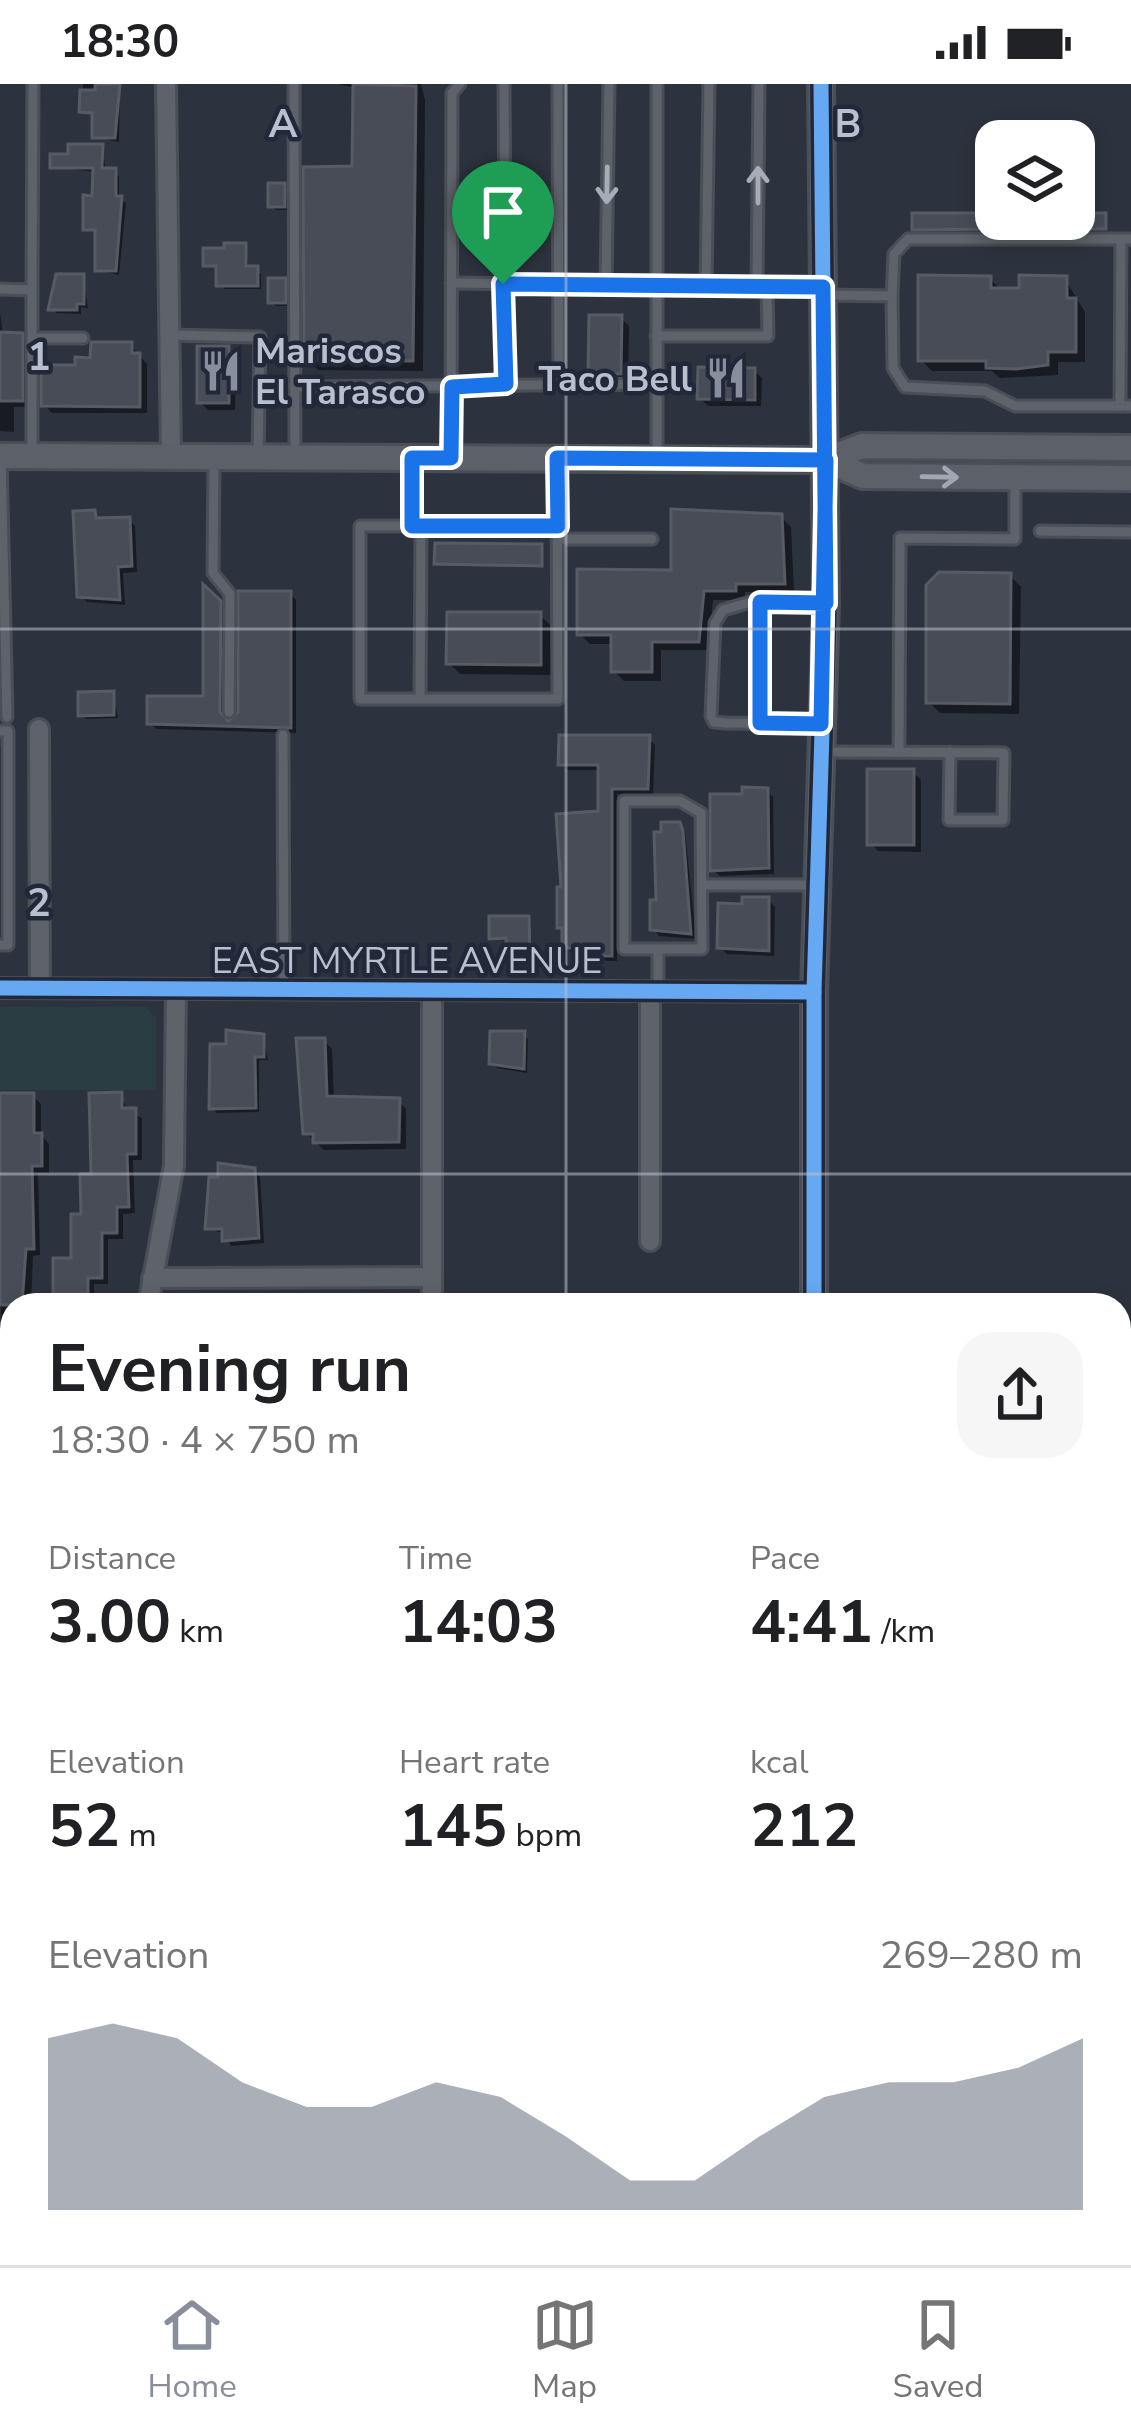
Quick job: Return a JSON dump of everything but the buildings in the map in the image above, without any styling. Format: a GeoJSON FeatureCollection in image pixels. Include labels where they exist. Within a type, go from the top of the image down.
{"type":"FeatureCollection","features":[{"type":"Feature","properties":{"kind":"main road"},"geometry":{"type":"LineString","coordinates":[[814,1293],[814,992],[826,603],[820,84]]}},
{"type":"Feature","properties":{"kind":"main road"},"geometry":{"type":"LineString","coordinates":[[0,457],[826,460],[862,446],[1131,448]]}},
{"type":"Feature","properties":{"kind":"main road"},"geometry":{"type":"LineString","coordinates":[[826,460],[863,476],[1131,478]]}},
{"type":"Feature","properties":{"kind":"main road"},"geometry":{"type":"LineString","coordinates":[[1021,477],[1072,464],[1131,462]]}},
{"type":"Feature","properties":{"kind":"street"},"geometry":{"type":"LineString","coordinates":[[166,84],[170,458]]}},
{"type":"Feature","properties":{"kind":"street"},"geometry":{"type":"LineString","coordinates":[[39,729],[40,988]]}},
{"type":"Feature","properties":{"kind":"street","name":"EAST MYRTLE AVENUE"},"geometry":{"type":"LineString","coordinates":[[0,988],[814,992]]}},
{"type":"Feature","properties":{"kind":"street"},"geometry":{"type":"LineString","coordinates":[[150,1293],[174,1165],[176,989]]}},
{"type":"Feature","properties":{"kind":"street"},"geometry":{"type":"LineString","coordinates":[[431,990],[432,1293]]}},
{"type":"Feature","properties":{"kind":"street"},"geometry":{"type":"LineString","coordinates":[[650,1241],[654,991]]}},
{"type":"Feature","properties":{"kind":"street"},"geometry":{"type":"LineString","coordinates":[[152,1278],[432,1277]]}},
{"type":"Feature","properties":{"kind":"lane"},"geometry":{"type":"LineString","coordinates":[[32,457],[33,84]]}},
{"type":"Feature","properties":{"kind":"lane"},"geometry":{"type":"LineString","coordinates":[[294,84],[295,458]]}},
{"type":"Feature","properties":{"kind":"lane"},"geometry":{"type":"LineString","coordinates":[[451,458],[452,93],[460,84]]}},
{"type":"Feature","properties":{"kind":"lane"},"geometry":{"type":"LineString","coordinates":[[504,84],[506,384]]}},
{"type":"Feature","properties":{"kind":"lane"},"geometry":{"type":"LineString","coordinates":[[558,84],[555,284],[559,384]]}},
{"type":"Feature","properties":{"kind":"lane"},"geometry":{"type":"LineString","coordinates":[[606,285],[608,84]]}},
{"type":"Feature","properties":{"kind":"lane"},"geometry":{"type":"LineString","coordinates":[[657,459],[653,286],[658,84]]}},
{"type":"Feature","properties":{"kind":"lane"},"geometry":{"type":"LineString","coordinates":[[706,286],[710,84]]}},
{"type":"Feature","properties":{"kind":"lane"},"geometry":{"type":"LineString","coordinates":[[656,336],[768,336],[762,287],[759,84]]}},
{"type":"Feature","properties":{"kind":"lane"},"geometry":{"type":"LineString","coordinates":[[1126,239],[1125,406],[1015,406],[985,392],[905,387],[893,368],[894,254],[903,240],[1126,239]]}},
{"type":"Feature","properties":{"kind":"lane"},"geometry":{"type":"LineString","coordinates":[[451,284],[762,287],[892,296]]}},
{"type":"Feature","properties":{"kind":"lane"},"geometry":{"type":"LineString","coordinates":[[0,289],[32,290]]}},
{"type":"Feature","properties":{"kind":"lane"},"geometry":{"type":"LineString","coordinates":[[167,335],[260,337],[258,457]]}},
{"type":"Feature","properties":{"kind":"lane"},"geometry":{"type":"LineString","coordinates":[[32,338],[83,338]]}},
{"type":"Feature","properties":{"kind":"lane"},"geometry":{"type":"LineString","coordinates":[[294,387],[657,384]]}},
{"type":"Feature","properties":{"kind":"lane"},"geometry":{"type":"LineString","coordinates":[[0,457],[7,717]]}},
{"type":"Feature","properties":{"kind":"lane"},"geometry":{"type":"LineString","coordinates":[[214,458],[213,573],[230,594],[230,712]]}},
{"type":"Feature","properties":{"kind":"lane"},"geometry":{"type":"LineString","coordinates":[[412,458],[419,699]]}},
{"type":"Feature","properties":{"kind":"lane"},"geometry":{"type":"LineString","coordinates":[[557,458],[558,526],[558,699],[360,699],[360,526],[558,526]]}},
{"type":"Feature","properties":{"kind":"lane"},"geometry":{"type":"LineString","coordinates":[[899,752],[900,538],[1015,539],[1021,477]]}},
{"type":"Feature","properties":{"kind":"lane"},"geometry":{"type":"LineString","coordinates":[[1040,531],[1131,532]]}},
{"type":"Feature","properties":{"kind":"lane"},"geometry":{"type":"LineString","coordinates":[[558,539],[652,539]]}},
{"type":"Feature","properties":{"kind":"lane"},"geometry":{"type":"LineString","coordinates":[[821,724],[714,722],[711,716],[716,623],[723,610],[760,602],[826,603]]}},
{"type":"Feature","properties":{"kind":"lane"},"geometry":{"type":"LineString","coordinates":[[760,602],[760,723]]}},
{"type":"Feature","properties":{"kind":"lane"},"geometry":{"type":"LineString","coordinates":[[0,731],[8,731],[4,766],[8,945],[0,945]]}},
{"type":"Feature","properties":{"kind":"lane"},"geometry":{"type":"LineString","coordinates":[[283,735],[284,989]]}},
{"type":"Feature","properties":{"kind":"lane"},"geometry":{"type":"LineString","coordinates":[[820,752],[950,752],[1004,753],[1003,820],[949,820],[950,752]]}},
{"type":"Feature","properties":{"kind":"lane"},"geometry":{"type":"LineString","coordinates":[[624,801],[680,801],[700,812],[702,949],[658,949],[623,949],[624,801]]}},
{"type":"Feature","properties":{"kind":"lane"},"geometry":{"type":"LineString","coordinates":[[702,885],[817,885]]}},
{"type":"Feature","properties":{"kind":"lane"},"geometry":{"type":"LineString","coordinates":[[654,991],[658,949]]}},
{"type":"Feature","properties":{"kind":"shaded area"},"geometry":{"type":"Polygon","coordinates":[[[0,1007],[146,1007],[156,1018],[156,1090],[0,1090],[0,1007]]]}},
{"type":"Feature","properties":{"kind":"cycle path"},"geometry":{"type":"LineString","coordinates":[[814,1293],[814,992],[826,603],[821,84]]}},
{"type":"Feature","properties":{"kind":"cycle path"},"geometry":{"type":"LineString","coordinates":[[0,988],[814,992]]}},
{"type":"Feature","properties":{"kind":"place","name":"Mariscos El Tarasco"},"geometry":{"type":"Point","coordinates":[221,371]}},
{"type":"Feature","properties":{"kind":"place","name":"Taco Bell"},"geometry":{"type":"Point","coordinates":[726,378]}},
{"type":"Feature","properties":{"kind":"route"},"geometry":{"type":"LineString","coordinates":[[503,284],[506,384],[452,387],[451,458],[412,458],[412,526],[558,526],[557,458],[826,460],[826,603],[821,724],[760,723],[760,602],[826,603],[826,460],[823,287],[503,284]]}}]}
